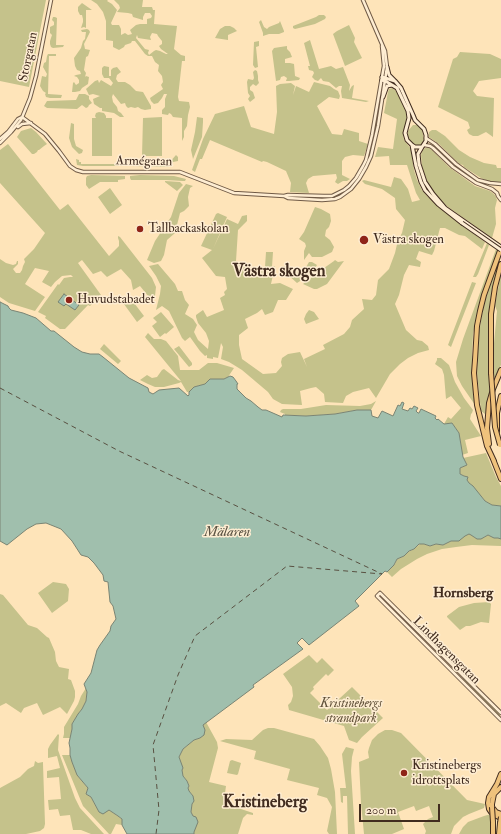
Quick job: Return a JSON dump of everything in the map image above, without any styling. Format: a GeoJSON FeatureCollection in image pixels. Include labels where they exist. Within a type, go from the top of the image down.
{"type":"FeatureCollection","features":[{"type":"Feature","properties":{"kind":"highway"},"geometry":{"type":"LineString","coordinates":[[494,460],[487,446],[477,405],[474,360],[478,326],[484,295],[501,248]]}},
{"type":"Feature","properties":{"kind":"highway"},"geometry":{"type":"LineString","coordinates":[[500,447],[495,427],[491,373],[491,314],[495,287],[501,264]]}},
{"type":"Feature","properties":{"kind":"highway"},"geometry":{"type":"LineString","coordinates":[[501,370],[491,394],[487,420],[488,436],[494,460],[501,479]]}},
{"type":"Feature","properties":{"kind":"highway"},"geometry":{"type":"LineString","coordinates":[[500,447],[497,427],[498,406],[501,396]]}},
{"type":"Feature","properties":{"kind":"highway"},"geometry":{"type":"LineString","coordinates":[[499,834],[501,817],[494,815],[489,809],[488,803],[489,797],[501,774]]}},
{"type":"Feature","properties":{"kind":"highway"},"geometry":{"type":"LineString","coordinates":[[493,834],[493,797],[500,788]]}},
{"type":"Feature","properties":{"kind":"highway"},"geometry":{"type":"LineString","coordinates":[[492,807],[496,812],[501,814]]}},
{"type":"Feature","properties":{"kind":"main road"},"geometry":{"type":"LineString","coordinates":[[387,67],[389,75],[402,88],[413,115],[424,129],[426,138],[419,151],[418,157],[425,182],[428,188],[445,208],[463,222]]}},
{"type":"Feature","properties":{"kind":"main road"},"geometry":{"type":"LineString","coordinates":[[384,79],[395,81]]}},
{"type":"Feature","properties":{"kind":"main road"},"geometry":{"type":"LineString","coordinates":[[384,79],[395,86],[408,111],[409,118],[405,133],[407,140],[412,145],[417,147],[423,146]]}},
{"type":"Feature","properties":{"kind":"main road"},"geometry":{"type":"LineString","coordinates":[[382,97],[387,86],[392,84]]}},
{"type":"Feature","properties":{"kind":"main road"},"geometry":{"type":"LineString","coordinates":[[407,127],[413,122],[419,124]]}},
{"type":"Feature","properties":{"kind":"main road"},"geometry":{"type":"LineString","coordinates":[[412,145],[416,166],[425,190],[438,204],[501,248]]}},
{"type":"Feature","properties":{"kind":"street","name":"Storgatan"},"geometry":{"type":"LineString","coordinates":[[11,132],[21,120],[30,98],[36,76],[51,0]]}},
{"type":"Feature","properties":{"kind":"street","name":"Armégatan"},"geometry":{"type":"LineString","coordinates":[[363,0],[385,51],[387,67],[369,156]]}},
{"type":"Feature","properties":{"kind":"street","name":"Armégatan"},"geometry":{"type":"LineString","coordinates":[[22,117],[45,134],[70,166],[83,172],[180,172],[234,193],[284,196],[288,198],[312,200],[335,199],[351,189],[366,167],[376,136],[384,79],[382,46]]}},
{"type":"Feature","properties":{"kind":"street","name":"Storgatan"},"geometry":{"type":"LineString","coordinates":[[0,139],[8,132],[18,119],[22,117]]}},
{"type":"Feature","properties":{"kind":"street","name":"Storgatan"},"geometry":{"type":"LineString","coordinates":[[0,143],[20,124],[31,123]]}},
{"type":"Feature","properties":{"kind":"street"},"geometry":{"type":"LineString","coordinates":[[426,138],[435,144],[456,164],[478,180],[500,186],[497,193]]}},
{"type":"Feature","properties":{"kind":"street"},"geometry":{"type":"LineString","coordinates":[[423,146],[430,146],[433,148],[453,167],[476,183],[492,189],[497,193],[501,200]]}},
{"type":"Feature","properties":{"kind":"street","name":"Lindhagensgatan"},"geometry":{"type":"LineString","coordinates":[[501,713],[380,593],[377,596],[501,720]]}},
{"type":"Feature","properties":{"kind":"green space"},"geometry":{"type":"Polygon","coordinates":[[[0,0],[46,0],[29,87],[0,81],[0,0]]]}},
{"type":"Feature","properties":{"kind":"green space"},"geometry":{"type":"Polygon","coordinates":[[[91,0],[108,0],[107,1],[117,10],[111,23],[112,25],[119,25],[121,35],[125,33],[128,35],[132,34],[130,30],[136,25],[147,24],[147,19],[151,18],[152,16],[150,13],[145,13],[143,20],[133,17],[132,14],[117,12],[120,8],[114,0],[143,0],[142,7],[152,7],[153,10],[155,10],[154,24],[177,26],[174,49],[181,55],[185,56],[185,61],[182,61],[178,97],[179,101],[189,102],[190,107],[187,126],[184,131],[182,141],[182,118],[173,117],[169,113],[168,115],[162,114],[162,110],[165,107],[165,99],[167,94],[164,94],[158,103],[154,104],[150,98],[163,89],[161,85],[163,82],[162,76],[158,71],[159,65],[155,62],[152,56],[145,54],[135,41],[132,41],[119,50],[113,47],[113,41],[106,40],[106,21],[103,12],[97,4],[91,0]],[[152,33],[150,37],[151,40],[138,38],[137,35],[136,38],[145,49],[149,50],[149,55],[156,50],[168,54],[159,46],[162,44],[162,41],[157,34],[152,33]]]}},
{"type":"Feature","properties":{"kind":"green space"},"geometry":{"type":"Polygon","coordinates":[[[82,3],[92,10],[86,10],[86,28],[81,28],[83,19],[82,15],[80,15],[78,11],[78,7],[82,3]]]}},
{"type":"Feature","properties":{"kind":"green space"},"geometry":{"type":"Polygon","coordinates":[[[319,15],[324,15],[326,17],[315,24],[295,29],[293,28],[293,26],[319,15]]]}},
{"type":"Feature","properties":{"kind":"green space"},"geometry":{"type":"Polygon","coordinates":[[[53,17],[57,18],[56,45],[64,45],[63,47],[53,48],[50,44],[52,35],[50,33],[50,27],[54,25],[52,20],[53,17]]]}},
{"type":"Feature","properties":{"kind":"green space"},"geometry":{"type":"Polygon","coordinates":[[[261,20],[264,27],[267,29],[280,21],[284,32],[263,36],[259,22],[261,20]]]}},
{"type":"Feature","properties":{"kind":"green space"},"geometry":{"type":"Polygon","coordinates":[[[349,25],[355,38],[354,42],[362,58],[345,66],[333,34],[349,25]]]}},
{"type":"Feature","properties":{"kind":"green space"},"geometry":{"type":"Polygon","coordinates":[[[225,26],[230,26],[237,31],[228,35],[228,40],[215,38],[220,29],[225,26]]]}},
{"type":"Feature","properties":{"kind":"green space"},"geometry":{"type":"Polygon","coordinates":[[[87,29],[90,32],[84,44],[85,49],[90,50],[88,56],[86,57],[84,70],[86,73],[85,77],[89,77],[88,84],[80,91],[72,92],[73,83],[74,82],[76,85],[79,83],[77,77],[74,76],[81,74],[75,66],[74,58],[85,39],[86,32],[82,32],[81,30],[87,29]]]}},
{"type":"Feature","properties":{"kind":"green space"},"geometry":{"type":"Polygon","coordinates":[[[310,40],[319,69],[331,66],[336,69],[343,67],[350,85],[349,91],[354,85],[352,98],[369,101],[366,102],[342,98],[342,86],[336,88],[329,82],[323,81],[321,78],[318,81],[312,77],[314,73],[313,71],[309,70],[308,66],[310,66],[304,43],[310,40]]]}},
{"type":"Feature","properties":{"kind":"green space"},"geometry":{"type":"Polygon","coordinates":[[[259,41],[259,46],[256,47],[258,67],[255,68],[253,65],[254,42],[259,41]]]}},
{"type":"Feature","properties":{"kind":"green space"},"geometry":{"type":"Polygon","coordinates":[[[287,46],[287,49],[292,57],[285,59],[285,63],[294,64],[295,76],[300,78],[299,80],[286,81],[287,78],[284,76],[281,77],[280,80],[276,81],[272,51],[274,48],[287,46]]]}},
{"type":"Feature","properties":{"kind":"green space"},"geometry":{"type":"Polygon","coordinates":[[[460,52],[490,54],[501,59],[501,78],[479,81],[473,91],[477,96],[494,98],[493,137],[486,132],[478,136],[469,134],[467,130],[470,128],[468,122],[438,107],[453,59],[457,57],[460,52]]]}},
{"type":"Feature","properties":{"kind":"green space"},"geometry":{"type":"Polygon","coordinates":[[[48,54],[56,54],[56,56],[49,56],[48,94],[62,95],[61,98],[46,97],[46,93],[40,86],[42,76],[46,77],[47,74],[43,67],[48,54]]]}},
{"type":"Feature","properties":{"kind":"green space"},"geometry":{"type":"Polygon","coordinates":[[[104,66],[109,67],[109,76],[111,76],[111,70],[117,67],[121,72],[117,75],[116,79],[118,82],[125,82],[136,91],[143,92],[151,106],[151,109],[145,110],[138,107],[128,108],[125,103],[121,104],[113,94],[113,102],[118,111],[124,117],[120,117],[114,113],[102,111],[102,108],[94,104],[93,99],[100,96],[93,94],[89,95],[86,89],[98,80],[99,83],[101,80],[111,86],[113,83],[109,78],[104,78],[102,68],[104,66]]]}},
{"type":"Feature","properties":{"kind":"green space"},"geometry":{"type":"Polygon","coordinates":[[[255,70],[257,71],[259,83],[256,86],[253,84],[250,87],[250,90],[253,92],[255,98],[250,102],[248,99],[250,96],[248,93],[247,82],[248,79],[253,80],[253,72],[255,70]]]}},
{"type":"Feature","properties":{"kind":"green space"},"geometry":{"type":"Polygon","coordinates":[[[314,82],[330,86],[338,91],[340,96],[339,99],[329,97],[317,106],[332,134],[342,135],[344,129],[359,133],[359,141],[368,144],[364,156],[353,155],[345,157],[342,161],[342,175],[350,179],[338,184],[335,182],[337,178],[336,174],[313,176],[308,179],[306,183],[309,193],[290,192],[291,183],[286,171],[210,140],[195,172],[192,170],[203,139],[215,114],[244,106],[251,127],[274,134],[277,112],[276,86],[291,83],[295,86],[293,95],[296,86],[309,92],[314,82]]]}},
{"type":"Feature","properties":{"kind":"green space"},"geometry":{"type":"Polygon","coordinates":[[[392,88],[398,94],[406,111],[408,119],[403,134],[404,140],[411,149],[414,170],[422,190],[439,207],[485,242],[482,249],[465,236],[459,235],[445,228],[440,228],[432,255],[419,251],[416,259],[421,262],[420,267],[409,265],[404,275],[395,304],[406,330],[417,340],[422,341],[428,346],[429,350],[418,353],[400,364],[390,374],[376,398],[369,388],[353,392],[346,396],[343,403],[325,402],[324,394],[316,387],[300,391],[302,405],[282,404],[273,399],[268,392],[242,370],[221,359],[223,347],[221,343],[218,358],[213,357],[213,359],[207,358],[207,355],[205,356],[200,351],[190,337],[185,341],[182,338],[169,311],[162,306],[156,310],[161,286],[149,266],[158,264],[175,284],[178,291],[182,291],[185,300],[189,305],[185,314],[193,319],[197,325],[194,332],[198,340],[208,349],[209,341],[206,333],[198,323],[196,315],[203,310],[207,317],[224,310],[220,298],[225,295],[224,292],[227,289],[225,277],[216,276],[202,258],[212,250],[201,246],[216,214],[218,213],[227,217],[213,249],[227,219],[238,224],[242,216],[247,215],[247,221],[238,230],[236,261],[252,269],[271,268],[265,267],[266,252],[273,252],[272,267],[275,266],[271,284],[280,283],[293,289],[286,300],[278,300],[273,312],[265,315],[262,309],[245,319],[248,328],[239,335],[239,345],[242,359],[263,374],[276,373],[282,366],[282,358],[288,354],[300,352],[307,367],[304,359],[325,349],[323,345],[344,334],[350,327],[352,320],[364,309],[362,299],[372,300],[376,295],[378,280],[389,269],[398,240],[402,233],[405,220],[396,209],[395,198],[382,189],[365,184],[362,181],[364,180],[391,187],[394,177],[401,179],[408,189],[412,202],[420,200],[416,193],[407,165],[390,165],[389,156],[375,157],[378,147],[393,149],[397,119],[384,113],[388,92],[389,89],[392,88]]]}},
{"type":"Feature","properties":{"kind":"green space"},"geometry":{"type":"Polygon","coordinates":[[[79,94],[89,96],[92,103],[88,107],[86,108],[82,105],[77,109],[47,108],[44,106],[47,101],[76,100],[79,94]]]}},
{"type":"Feature","properties":{"kind":"green space"},"geometry":{"type":"Polygon","coordinates":[[[96,113],[104,113],[106,118],[112,118],[112,156],[92,156],[92,118],[96,118],[96,113]]]}},
{"type":"Feature","properties":{"kind":"green space"},"geometry":{"type":"Polygon","coordinates":[[[162,117],[162,156],[142,156],[143,118],[162,117]]]}},
{"type":"Feature","properties":{"kind":"green space"},"geometry":{"type":"Polygon","coordinates":[[[197,117],[203,118],[202,137],[193,159],[191,150],[197,117]]]}},
{"type":"Feature","properties":{"kind":"green space"},"geometry":{"type":"Polygon","coordinates":[[[71,123],[74,124],[74,139],[76,146],[83,150],[82,153],[79,154],[72,147],[69,138],[71,123]]]}},
{"type":"Feature","properties":{"kind":"green space"},"geometry":{"type":"Polygon","coordinates":[[[413,125],[419,125],[422,129],[424,140],[420,146],[412,143],[408,138],[408,131],[413,125]]]}},
{"type":"Feature","properties":{"kind":"green space"},"geometry":{"type":"Polygon","coordinates":[[[31,128],[47,144],[34,154],[32,154],[17,137],[21,131],[31,128]]]}},
{"type":"Feature","properties":{"kind":"green space"},"geometry":{"type":"Polygon","coordinates":[[[436,130],[445,136],[459,150],[470,157],[484,163],[496,165],[497,168],[501,168],[501,182],[496,183],[487,181],[463,165],[459,164],[439,144],[429,137],[429,132],[436,130]]]}},
{"type":"Feature","properties":{"kind":"green space"},"geometry":{"type":"Polygon","coordinates":[[[8,144],[60,210],[68,204],[109,256],[119,246],[118,236],[120,237],[152,278],[156,287],[153,302],[140,286],[133,290],[131,280],[121,269],[107,277],[101,271],[93,274],[82,260],[78,263],[101,295],[90,306],[88,305],[65,329],[60,329],[45,318],[46,316],[38,312],[58,284],[59,285],[64,278],[73,277],[71,275],[62,276],[51,287],[42,282],[49,271],[35,268],[25,284],[45,297],[35,311],[9,303],[0,297],[0,259],[13,265],[18,261],[18,264],[13,269],[16,273],[20,273],[25,262],[24,259],[34,249],[45,233],[0,183],[0,150],[8,144]]]}},
{"type":"Feature","properties":{"kind":"green space"},"geometry":{"type":"Polygon","coordinates":[[[425,148],[430,148],[449,167],[475,186],[490,191],[495,195],[497,200],[495,208],[496,224],[492,238],[448,207],[436,196],[427,181],[422,166],[421,155],[425,148]]]}},
{"type":"Feature","properties":{"kind":"green space"},"geometry":{"type":"Polygon","coordinates":[[[176,155],[178,157],[178,161],[173,162],[168,167],[131,166],[131,164],[166,164],[166,162],[169,163],[176,155]]]}},
{"type":"Feature","properties":{"kind":"green space"},"geometry":{"type":"Polygon","coordinates":[[[76,159],[81,162],[81,164],[122,164],[123,166],[83,166],[77,165],[76,159]]]}},
{"type":"Feature","properties":{"kind":"green space"},"geometry":{"type":"Polygon","coordinates":[[[87,176],[125,176],[125,179],[118,180],[118,182],[100,182],[89,189],[86,185],[86,178],[87,176]]]}},
{"type":"Feature","properties":{"kind":"green space"},"geometry":{"type":"Polygon","coordinates":[[[130,176],[174,176],[186,179],[183,181],[131,180],[130,178],[130,176]]]}},
{"type":"Feature","properties":{"kind":"green space"},"geometry":{"type":"Polygon","coordinates":[[[165,181],[180,182],[183,185],[177,191],[165,181]]]}},
{"type":"Feature","properties":{"kind":"green space"},"geometry":{"type":"Polygon","coordinates":[[[186,184],[193,186],[190,188],[188,197],[189,206],[180,213],[175,233],[167,240],[164,255],[161,261],[154,263],[147,260],[155,241],[171,217],[179,193],[186,184]]]}},
{"type":"Feature","properties":{"kind":"green space"},"geometry":{"type":"Polygon","coordinates":[[[110,188],[122,205],[110,214],[98,197],[110,188]]]}},
{"type":"Feature","properties":{"kind":"green space"},"geometry":{"type":"Polygon","coordinates":[[[315,207],[330,214],[331,221],[326,230],[325,236],[330,240],[334,247],[332,252],[322,257],[312,257],[309,253],[304,260],[304,251],[306,246],[305,243],[299,239],[304,232],[315,207]]]}},
{"type":"Feature","properties":{"kind":"green space"},"geometry":{"type":"Polygon","coordinates":[[[487,243],[489,245],[478,274],[476,277],[473,277],[487,243]]]}},
{"type":"Feature","properties":{"kind":"green space"},"geometry":{"type":"Polygon","coordinates":[[[496,249],[498,251],[483,290],[473,334],[473,390],[475,405],[457,376],[456,362],[496,249]]]}},
{"type":"Feature","properties":{"kind":"green space"},"geometry":{"type":"Polygon","coordinates":[[[500,257],[490,302],[488,330],[490,389],[485,414],[481,411],[477,373],[479,332],[484,303],[500,257]]]}},
{"type":"Feature","properties":{"kind":"green space"},"geometry":{"type":"Polygon","coordinates":[[[335,260],[338,262],[344,261],[327,284],[314,289],[303,284],[317,273],[335,260]]]}},
{"type":"Feature","properties":{"kind":"green space"},"geometry":{"type":"Polygon","coordinates":[[[309,262],[317,265],[315,268],[320,268],[297,283],[287,274],[282,266],[287,266],[289,271],[293,273],[305,269],[309,262]]]}},
{"type":"Feature","properties":{"kind":"green space"},"geometry":{"type":"Polygon","coordinates":[[[501,272],[501,365],[494,379],[493,354],[497,311],[495,306],[501,272]]]}},
{"type":"Feature","properties":{"kind":"green space"},"geometry":{"type":"Polygon","coordinates":[[[472,282],[476,283],[451,347],[448,345],[472,282]]]}},
{"type":"Feature","properties":{"kind":"green space"},"geometry":{"type":"Polygon","coordinates":[[[128,295],[144,316],[137,322],[121,300],[128,295]]]}},
{"type":"Feature","properties":{"kind":"green space"},"geometry":{"type":"Polygon","coordinates":[[[309,310],[314,312],[319,319],[306,324],[304,319],[309,310]]]}},
{"type":"Feature","properties":{"kind":"green space"},"geometry":{"type":"Polygon","coordinates":[[[161,312],[174,327],[160,337],[152,326],[157,322],[153,318],[161,312]]]}},
{"type":"Feature","properties":{"kind":"green space"},"geometry":{"type":"Polygon","coordinates":[[[148,333],[154,339],[166,341],[178,356],[180,370],[199,370],[208,363],[217,363],[234,368],[228,377],[224,379],[211,379],[205,384],[194,387],[189,392],[187,392],[181,382],[164,387],[155,387],[140,380],[147,375],[152,378],[157,377],[164,369],[181,381],[145,337],[148,333]]]}},
{"type":"Feature","properties":{"kind":"green space"},"geometry":{"type":"Polygon","coordinates":[[[104,344],[121,361],[118,364],[100,349],[104,344]]]}},
{"type":"Feature","properties":{"kind":"green space"},"geometry":{"type":"Polygon","coordinates":[[[179,346],[192,363],[189,367],[174,349],[179,346]]]}},
{"type":"Feature","properties":{"kind":"green space"},"geometry":{"type":"Polygon","coordinates":[[[437,358],[441,358],[449,365],[455,382],[473,410],[470,419],[481,436],[465,440],[468,453],[462,455],[459,433],[452,423],[444,424],[448,417],[451,419],[461,408],[451,396],[446,399],[444,375],[442,369],[435,364],[437,358]]]}},
{"type":"Feature","properties":{"kind":"green space"},"geometry":{"type":"Polygon","coordinates":[[[376,401],[371,410],[357,410],[335,414],[306,416],[285,415],[280,412],[283,409],[301,409],[326,405],[360,406],[371,404],[376,401]]]}},
{"type":"Feature","properties":{"kind":"green space"},"geometry":{"type":"Polygon","coordinates":[[[486,453],[501,486],[501,506],[492,505],[485,501],[464,476],[460,474],[460,468],[467,465],[463,458],[486,453]]]}},
{"type":"Feature","properties":{"kind":"green space"},"geometry":{"type":"Polygon","coordinates":[[[469,534],[475,538],[483,538],[488,535],[500,538],[501,546],[472,545],[442,549],[417,559],[401,569],[392,577],[387,572],[395,564],[397,559],[404,556],[420,544],[430,546],[436,544],[443,545],[451,541],[459,541],[464,536],[469,534]]]}},
{"type":"Feature","properties":{"kind":"green space"},"geometry":{"type":"Polygon","coordinates":[[[53,582],[66,584],[69,589],[68,601],[52,613],[38,593],[53,582]]]}},
{"type":"Feature","properties":{"kind":"green space"},"geometry":{"type":"Polygon","coordinates":[[[0,594],[3,595],[28,625],[37,628],[49,638],[59,667],[69,669],[68,679],[71,680],[75,691],[75,697],[67,714],[60,707],[43,715],[37,703],[24,708],[21,713],[6,703],[0,706],[0,594]]]}},
{"type":"Feature","properties":{"kind":"green space"},"geometry":{"type":"Polygon","coordinates":[[[489,602],[491,604],[489,623],[481,622],[466,626],[460,630],[447,617],[459,607],[474,603],[489,602]]]}},
{"type":"Feature","properties":{"kind":"green space","name":"Kristinebergs strandpark"},"geometry":{"type":"Polygon","coordinates":[[[309,655],[317,663],[322,658],[334,670],[328,676],[326,674],[313,687],[314,689],[310,693],[327,710],[352,687],[383,718],[357,743],[349,740],[344,726],[289,710],[288,705],[293,696],[292,687],[283,674],[309,655]]]}},
{"type":"Feature","properties":{"kind":"green space"},"geometry":{"type":"Polygon","coordinates":[[[464,678],[501,714],[499,716],[462,679],[464,678]]]}},
{"type":"Feature","properties":{"kind":"green space"},"geometry":{"type":"Polygon","coordinates":[[[86,688],[86,701],[72,724],[70,738],[63,738],[64,727],[86,688]]]}},
{"type":"Feature","properties":{"kind":"green space"},"geometry":{"type":"Polygon","coordinates":[[[206,722],[217,742],[218,748],[209,782],[226,786],[225,793],[228,803],[232,806],[253,813],[253,815],[247,814],[243,818],[238,834],[194,834],[193,816],[191,812],[193,796],[189,791],[187,781],[183,776],[179,757],[183,749],[194,740],[200,738],[202,725],[206,722]]]}},
{"type":"Feature","properties":{"kind":"green space"},"geometry":{"type":"Polygon","coordinates":[[[274,728],[314,739],[328,758],[335,792],[337,834],[329,834],[327,831],[332,807],[327,798],[317,795],[319,788],[287,780],[290,769],[254,759],[256,751],[220,741],[226,739],[252,740],[263,730],[274,728]]]}},
{"type":"Feature","properties":{"kind":"green space"},"geometry":{"type":"Polygon","coordinates":[[[385,730],[392,730],[401,733],[467,800],[485,804],[484,808],[463,817],[454,826],[451,834],[425,834],[426,831],[423,824],[428,819],[433,817],[429,806],[416,811],[414,806],[398,812],[404,829],[392,834],[364,834],[359,762],[369,758],[368,752],[372,740],[385,730]]]}},
{"type":"Feature","properties":{"kind":"green space"},"geometry":{"type":"Polygon","coordinates":[[[58,734],[58,750],[75,798],[80,808],[104,834],[91,834],[81,830],[73,830],[70,815],[60,816],[58,809],[49,810],[48,800],[61,799],[59,777],[47,778],[47,771],[60,768],[57,756],[48,758],[48,749],[58,734]]]}},
{"type":"Feature","properties":{"kind":"green space"},"geometry":{"type":"Polygon","coordinates":[[[346,747],[354,749],[351,771],[355,834],[348,834],[347,796],[343,796],[343,803],[341,802],[340,788],[346,788],[342,754],[346,747]]]}},
{"type":"Feature","properties":{"kind":"green space"},"geometry":{"type":"Polygon","coordinates":[[[62,755],[70,755],[77,775],[88,788],[86,794],[91,797],[99,812],[109,810],[122,819],[122,825],[116,824],[111,834],[109,834],[83,806],[62,755]]]}},
{"type":"Feature","properties":{"kind":"green space"},"geometry":{"type":"Polygon","coordinates":[[[232,760],[241,763],[237,775],[227,773],[230,761],[232,760]]]}},
{"type":"Feature","properties":{"kind":"green space"},"geometry":{"type":"Polygon","coordinates":[[[35,761],[38,763],[43,762],[44,828],[40,831],[26,834],[0,834],[0,788],[20,777],[28,769],[34,766],[35,761]]]}},
{"type":"Feature","properties":{"kind":"green space"},"geometry":{"type":"Polygon","coordinates":[[[491,814],[492,834],[459,834],[468,822],[491,814]]]}},
{"type":"Feature","properties":{"kind":"water"},"geometry":{"type":"Polygon","coordinates":[[[64,294],[79,305],[75,310],[66,304],[64,306],[58,302],[64,294]]]}},
{"type":"Feature","properties":{"kind":"water","name":"Mälaren"},"geometry":{"type":"Polygon","coordinates":[[[0,302],[8,306],[11,310],[36,318],[51,331],[54,331],[82,352],[99,354],[129,378],[148,388],[149,392],[153,394],[159,390],[179,388],[188,396],[189,392],[194,387],[205,384],[210,379],[224,379],[230,376],[233,377],[238,384],[237,389],[246,398],[262,410],[266,410],[282,417],[283,415],[306,416],[335,414],[357,410],[371,410],[372,416],[378,418],[382,411],[393,416],[398,405],[400,406],[402,402],[404,403],[402,409],[408,411],[414,406],[418,408],[416,411],[418,413],[421,409],[436,416],[435,418],[437,420],[438,419],[444,424],[452,423],[459,433],[463,457],[467,465],[460,468],[460,474],[468,477],[467,480],[469,483],[485,501],[492,505],[501,506],[501,539],[488,535],[481,539],[477,539],[469,534],[459,541],[451,541],[443,545],[436,544],[430,546],[419,544],[404,556],[397,559],[394,565],[387,572],[385,571],[355,601],[359,606],[309,645],[302,638],[297,643],[303,649],[253,685],[254,687],[203,725],[205,730],[204,735],[194,740],[183,749],[179,757],[183,768],[183,776],[187,781],[189,791],[193,796],[194,801],[191,812],[193,816],[196,817],[198,822],[194,834],[127,834],[122,825],[122,819],[109,810],[103,814],[99,812],[91,797],[86,794],[88,788],[77,775],[72,762],[69,743],[72,724],[86,701],[87,692],[84,684],[91,673],[97,650],[116,619],[113,606],[110,602],[108,582],[104,581],[103,575],[94,563],[88,557],[81,555],[72,541],[61,529],[46,523],[36,524],[27,529],[7,545],[0,541],[0,302]]]}},
{"type":"Feature","properties":{"kind":"ferry route"},"geometry":{"type":"LineString","coordinates":[[0,388],[119,451],[382,574],[287,566],[195,636],[178,675],[153,745],[159,810],[156,834]]}},
{"type":"Feature","properties":{"kind":"place","name":"Tallbackaskolan"},"geometry":{"type":"Point","coordinates":[140,229]}},
{"type":"Feature","properties":{"kind":"place","name":"Västra skogen"},"geometry":{"type":"Point","coordinates":[364,240]}},
{"type":"Feature","properties":{"kind":"place","name":"Huvudstabadet"},"geometry":{"type":"Point","coordinates":[69,300]}},
{"type":"Feature","properties":{"kind":"place","name":"Kristinebergs idrottsplats"},"geometry":{"type":"Point","coordinates":[404,773]}},
{"type":"Feature","properties":{"kind":"district","name":"Västra skogen"},"geometry":{"type":"Point","coordinates":[279,272]}},
{"type":"Feature","properties":{"kind":"district","name":"Hornsberg"},"geometry":{"type":"Point","coordinates":[463,594]}},
{"type":"Feature","properties":{"kind":"district","name":"Kristineberg"},"geometry":{"type":"Point","coordinates":[265,803]}}]}
